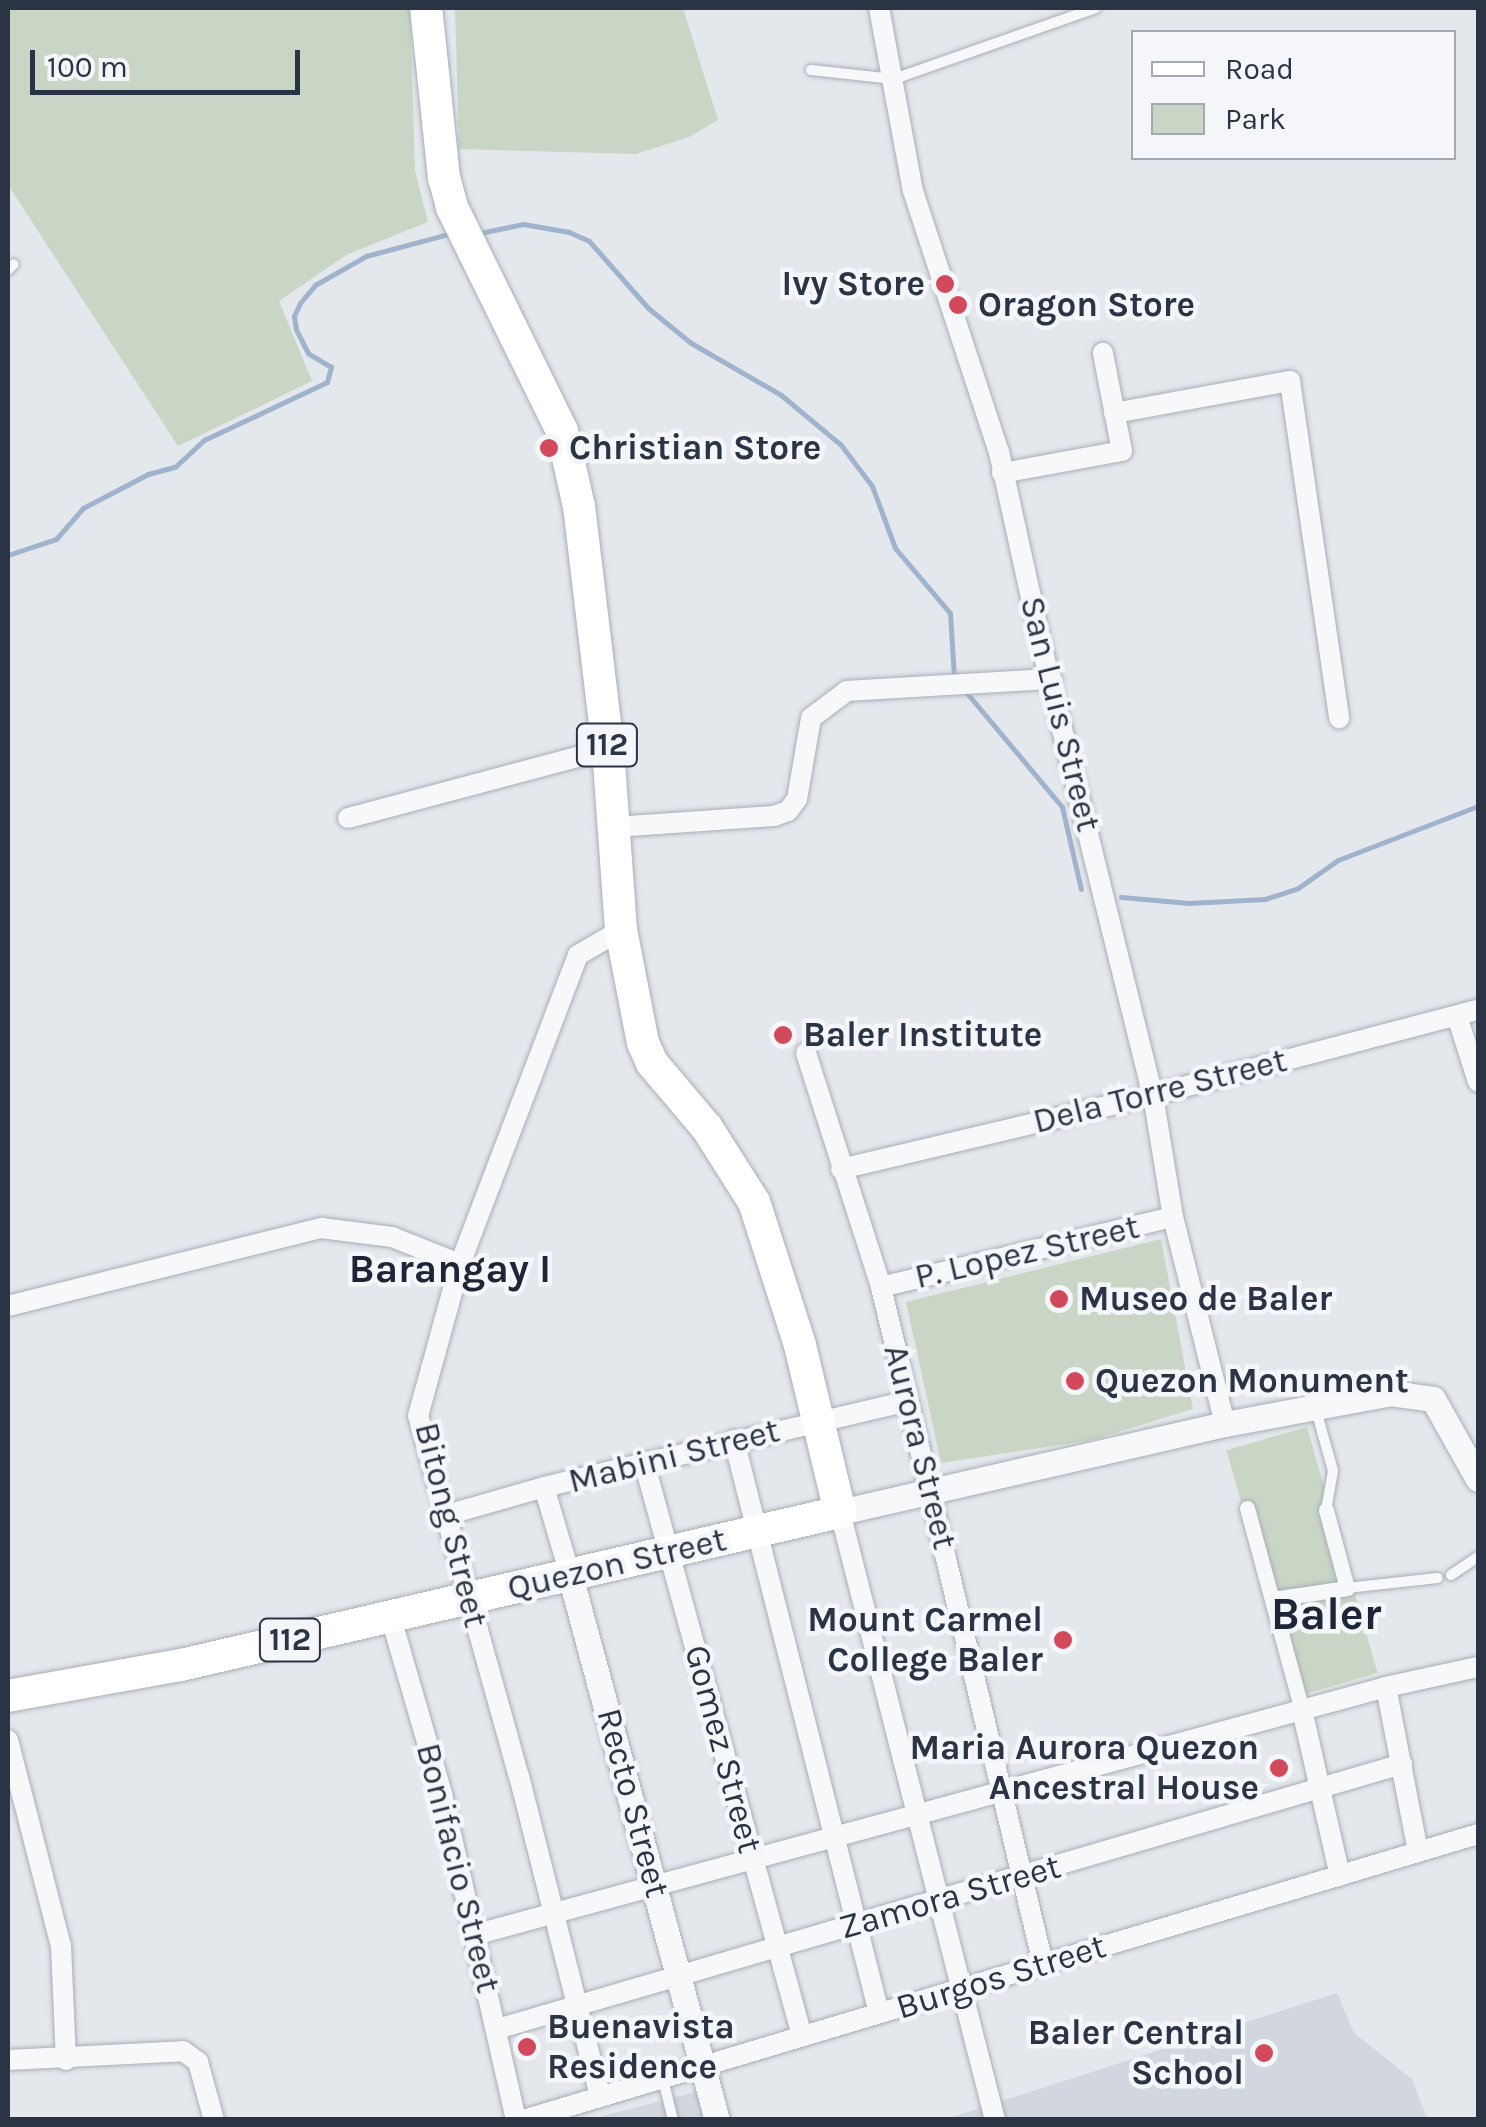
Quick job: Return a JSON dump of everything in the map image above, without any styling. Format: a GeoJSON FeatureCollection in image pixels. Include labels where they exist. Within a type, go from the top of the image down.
{"type":"FeatureCollection","features":[{"type":"Feature","properties":{"kind":"main road","name":"112"},"geometry":{"type":"LineString","coordinates":[[426,8],[444,178],[452,207],[562,431],[579,507],[608,750],[621,930],[639,1024],[652,1063],[707,1128],[754,1202],[800,1345],[840,1512]]}},
{"type":"Feature","properties":{"kind":"main road","name":"Quezon Street"},"geometry":{"type":"LineString","coordinates":[[8,1696],[180,1665],[840,1512]]}},
{"type":"Feature","properties":{"kind":"street","name":"San Luis Street"},"geometry":{"type":"LineString","coordinates":[[879,8],[913,191],[1002,473],[1153,1096],[1173,1218],[1226,1424]]}},
{"type":"Feature","properties":{"kind":"street"},"geometry":{"type":"LineString","coordinates":[[1002,473],[1122,450],[1102,352]]}},
{"type":"Feature","properties":{"kind":"street"},"geometry":{"type":"LineString","coordinates":[[1114,413],[1290,381],[1339,718]]}},
{"type":"Feature","properties":{"kind":"street"},"geometry":{"type":"LineString","coordinates":[[615,826],[774,816],[788,811],[797,799],[811,718],[847,691],[1052,679]]}},
{"type":"Feature","properties":{"kind":"street"},"geometry":{"type":"LineString","coordinates":[[348,818],[608,750]]}},
{"type":"Feature","properties":{"kind":"street","name":"Bitong Street"},"geometry":{"type":"LineString","coordinates":[[600,2096],[418,1416],[460,1264],[578,955],[621,930]]}},
{"type":"Feature","properties":{"kind":"street","name":"Dela Torre Street"},"geometry":{"type":"LineString","coordinates":[[840,1169],[1153,1096],[1478,1010]]}},
{"type":"Feature","properties":{"kind":"street"},"geometry":{"type":"LineString","coordinates":[[1457,1016],[1478,1082]]}},
{"type":"Feature","properties":{"kind":"street","name":"Aurora Street"},"geometry":{"type":"LineString","coordinates":[[806,1052],[840,1169],[881,1287],[1043,1964]]}},
{"type":"Feature","properties":{"kind":"street","name":"P. Lopez Street"},"geometry":{"type":"LineString","coordinates":[[881,1287],[1173,1218]]}},
{"type":"Feature","properties":{"kind":"street"},"geometry":{"type":"LineString","coordinates":[[8,1306],[320,1228],[392,1238],[460,1264]]}},
{"type":"Feature","properties":{"kind":"street","name":"Quezon Street"},"geometry":{"type":"LineString","coordinates":[[840,1512],[1226,1424],[1390,1393],[1432,1399],[1478,1479]]}},
{"type":"Feature","properties":{"kind":"street","name":"Mabini Street"},"geometry":{"type":"LineString","coordinates":[[443,1516],[644,1462],[907,1401]]}},
{"type":"Feature","properties":{"kind":"street"},"geometry":{"type":"LineString","coordinates":[[734,1440],[879,2013]]}},
{"type":"Feature","properties":{"kind":"street","name":"Gomez Street"},"geometry":{"type":"LineString","coordinates":[[644,1462],[802,2036]]}},
{"type":"Feature","properties":{"kind":"street","name":"Recto Street"},"geometry":{"type":"LineString","coordinates":[[544,1487],[657,1886],[717,2120]]}},
{"type":"Feature","properties":{"kind":"street"},"geometry":{"type":"LineString","coordinates":[[1247,1508],[1302,1710],[1340,1876]]}},
{"type":"Feature","properties":{"kind":"street"},"geometry":{"type":"LineString","coordinates":[[1272,1599],[1347,1588],[1326,1510]]}},
{"type":"Feature","properties":{"kind":"street"},"geometry":{"type":"LineString","coordinates":[[840,1512],[995,2120]]}},
{"type":"Feature","properties":{"kind":"street","name":"Bonifacio Street"},"geometry":{"type":"LineString","coordinates":[[391,1618],[442,1794],[519,2120]]}},
{"type":"Feature","properties":{"kind":"street"},"geometry":{"type":"LineString","coordinates":[[474,1935],[1386,1687],[1478,1667]]}},
{"type":"Feature","properties":{"kind":"street"},"geometry":{"type":"LineString","coordinates":[[1386,1687],[1418,1852]]}},
{"type":"Feature","properties":{"kind":"street"},"geometry":{"type":"LineString","coordinates":[[8,1740],[61,1946],[66,2060]]}},
{"type":"Feature","properties":{"kind":"street","name":"Zamora Street"},"geometry":{"type":"LineString","coordinates":[[497,2029],[1402,1764]]}},
{"type":"Feature","properties":{"kind":"street","name":"Burgos Street"},"geometry":{"type":"LineString","coordinates":[[519,2120],[1478,1834]]}},
{"type":"Feature","properties":{"kind":"street"},"geometry":{"type":"LineString","coordinates":[[8,2060],[183,2051],[198,2062],[214,2120]]}},
{"type":"Feature","properties":{"kind":"lane"},"geometry":{"type":"LineString","coordinates":[[811,70],[894,79],[1096,8]]}},
{"type":"Feature","properties":{"kind":"lane"},"geometry":{"type":"LineString","coordinates":[[1316,1409],[1333,1471],[1326,1510]]}},
{"type":"Feature","properties":{"kind":"lane"},"geometry":{"type":"LineString","coordinates":[[1451,1574],[1478,1557]]}},
{"type":"Feature","properties":{"kind":"lane"},"geometry":{"type":"LineString","coordinates":[[1347,1588],[1437,1578]]}},
{"type":"Feature","properties":{"kind":"lane"},"geometry":{"type":"LineString","coordinates":[[662,2078],[673,2120]]}},
{"type":"Feature","properties":{"kind":"shaded area","name":"Baler Central School"},"geometry":{"type":"Polygon","coordinates":[[[1337,1993],[1354,2033],[1412,2079],[1427,2119],[943,2120],[1337,1993]]]}},
{"type":"Feature","properties":{"kind":"shaded area"},"geometry":{"type":"Polygon","coordinates":[[[700,2091],[709,2119],[603,2120],[602,2116],[700,2091]]]}},
{"type":"Feature","properties":{"kind":"green space"},"geometry":{"type":"Polygon","coordinates":[[[8,8],[410,8],[415,171],[428,222],[346,255],[279,301],[312,381],[178,446],[8,185],[8,8]]]}},
{"type":"Feature","properties":{"kind":"green space"},"geometry":{"type":"Polygon","coordinates":[[[455,8],[683,8],[718,120],[689,137],[636,154],[459,149],[455,8]]]}},
{"type":"Feature","properties":{"kind":"green space"},"geometry":{"type":"Polygon","coordinates":[[[1161,1239],[1193,1409],[1092,1440],[941,1463],[906,1302],[1161,1239]]]}},
{"type":"Feature","properties":{"kind":"green space"},"geometry":{"type":"Polygon","coordinates":[[[1307,1427],[1378,1673],[1297,1696],[1226,1450],[1307,1427]]]}},
{"type":"Feature","properties":{"kind":"waterway"},"geometry":{"type":"LineString","coordinates":[[480,233],[523,224],[569,232],[589,241],[648,308],[691,343],[781,395],[841,445],[872,486],[895,548],[950,613],[954,678]]}},
{"type":"Feature","properties":{"kind":"waterway"},"geometry":{"type":"LineString","coordinates":[[8,555],[56,539],[83,508],[148,474],[175,467],[204,440],[327,382],[331,367],[308,353],[296,329],[294,316],[300,303],[315,285],[366,256],[445,235]]}},
{"type":"Feature","properties":{"kind":"waterway"},"geometry":{"type":"LineString","coordinates":[[966,692],[1062,807],[1081,889]]}},
{"type":"Feature","properties":{"kind":"waterway"},"geometry":{"type":"LineString","coordinates":[[1121,897],[1189,903],[1265,899],[1298,888],[1338,860],[1478,806]]}},
{"type":"Feature","properties":{"kind":"place","name":"Ivy Store"},"geometry":{"type":"Point","coordinates":[945,284]}},
{"type":"Feature","properties":{"kind":"place","name":"Oragon Store"},"geometry":{"type":"Point","coordinates":[958,305]}},
{"type":"Feature","properties":{"kind":"place","name":"Christian Store"},"geometry":{"type":"Point","coordinates":[549,448]}},
{"type":"Feature","properties":{"kind":"place","name":"Baler Institute"},"geometry":{"type":"Point","coordinates":[783,1035]}},
{"type":"Feature","properties":{"kind":"place","name":"Museo de Baler"},"geometry":{"type":"Point","coordinates":[1059,1299]}},
{"type":"Feature","properties":{"kind":"place","name":"Quezon Monument"},"geometry":{"type":"Point","coordinates":[1075,1381]}},
{"type":"Feature","properties":{"kind":"place","name":"Mount Carmel College Baler"},"geometry":{"type":"Point","coordinates":[1063,1640]}},
{"type":"Feature","properties":{"kind":"place","name":"Maria Aurora Quezon Ancestral House"},"geometry":{"type":"Point","coordinates":[1279,1768]}},
{"type":"Feature","properties":{"kind":"place","name":"Buenavista Residence"},"geometry":{"type":"Point","coordinates":[527,2047]}},
{"type":"Feature","properties":{"kind":"place","name":"Baler Central School"},"geometry":{"type":"Point","coordinates":[1264,2053]}},
{"type":"Feature","properties":{"kind":"district","name":"Barangay I"},"geometry":{"type":"Point","coordinates":[450,1269]}},
{"type":"Feature","properties":{"kind":"district","name":"Baler"},"geometry":{"type":"Point","coordinates":[1326,1615]}}]}
